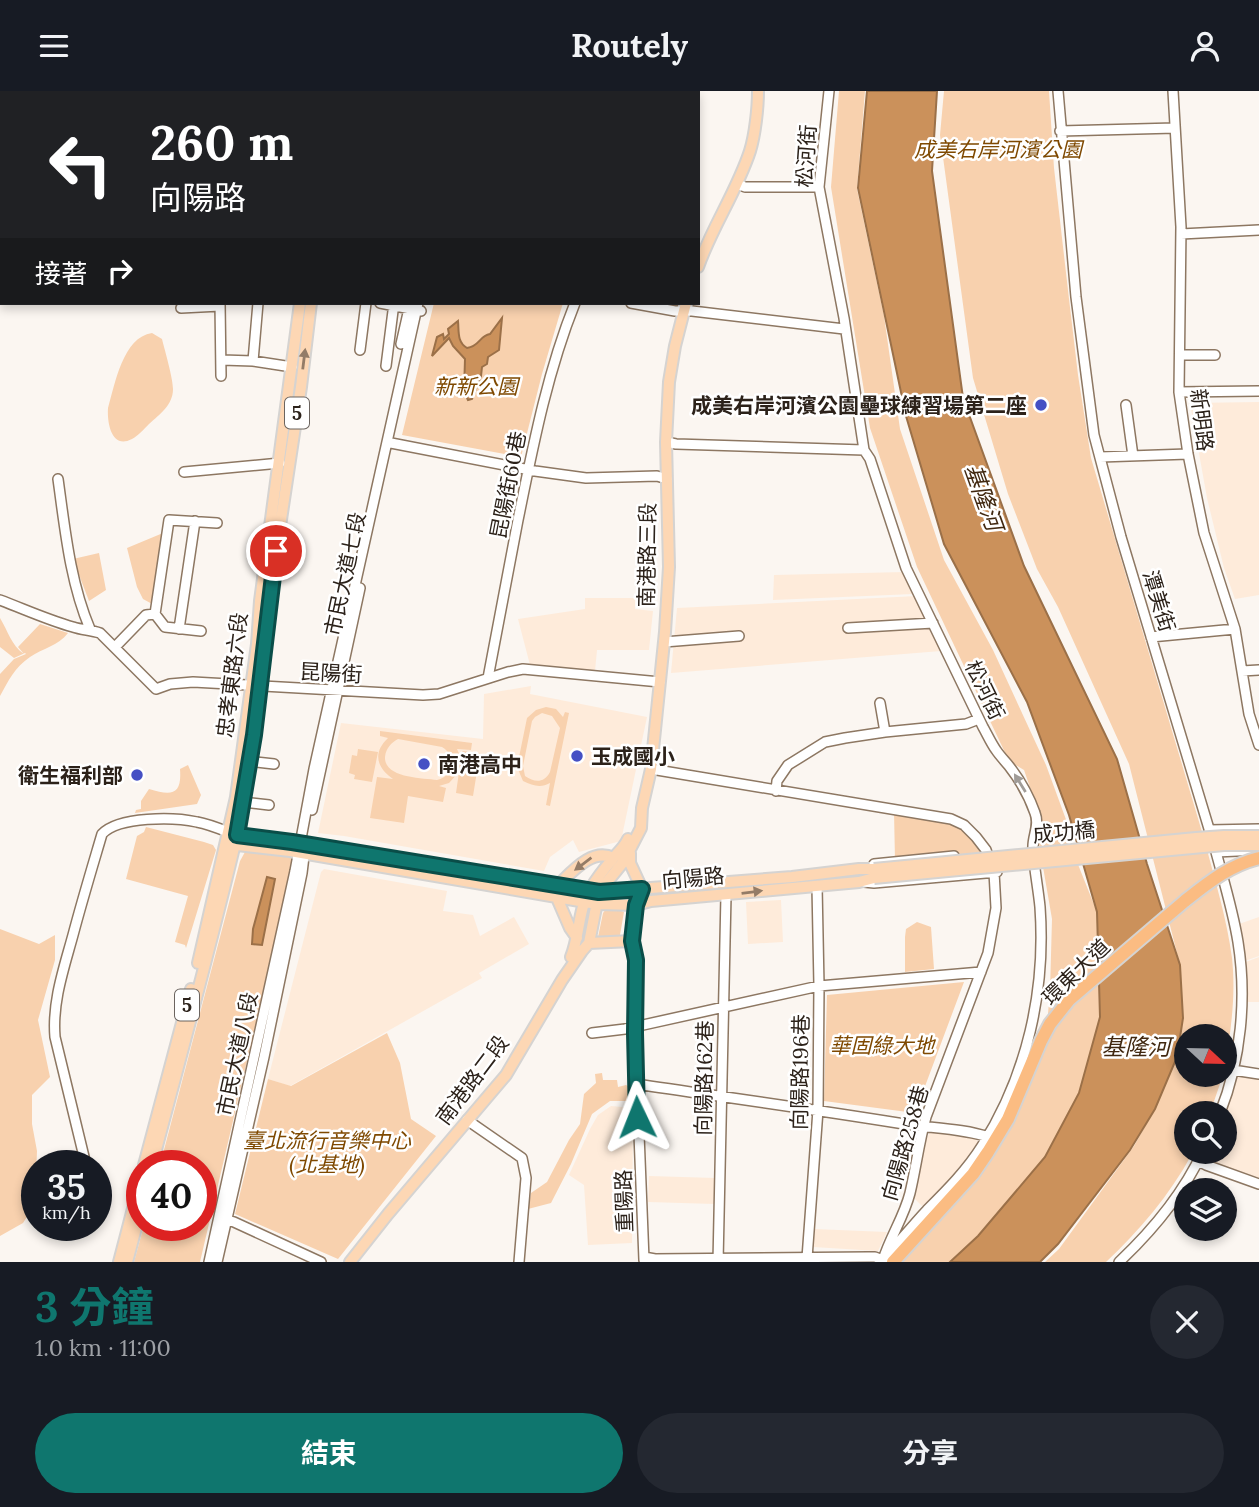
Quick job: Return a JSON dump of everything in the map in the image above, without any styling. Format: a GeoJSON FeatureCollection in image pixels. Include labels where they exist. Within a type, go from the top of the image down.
{"type":"FeatureCollection","features":[{"type":"Feature","properties":{"kind":"highway","name":"環東大道"},"geometry":{"type":"LineString","coordinates":[[1259,858],[1241,863],[1233,867],[1224,871],[1215,878],[1187,900],[1150,930],[1069,1001],[1041,1041],[1006,1122],[1001,1132],[988,1153],[973,1173],[954,1195],[893,1262],[923,1227],[973,1174],[988,1152],[1000,1133],[1004,1126],[1008,1119],[1017,1100],[1041,1041],[1050,1024],[1069,1000],[1130,947],[1176,908],[1195,893],[1223,872],[1232,867],[1242,862],[1259,858]]}},
{"type":"Feature","properties":{"kind":"main road"},"geometry":{"type":"LineString","coordinates":[[700,263],[751,149],[758,91]]}},
{"type":"Feature","properties":{"kind":"main road","name":"忠孝東路六段"},"geometry":{"type":"LineString","coordinates":[[231,839],[243,802],[254,735],[260,601],[300,305]]}},
{"type":"Feature","properties":{"kind":"main road","name":"忠孝東路六段"},"geometry":{"type":"LineString","coordinates":[[231,839],[275,559],[311,305]]}},
{"type":"Feature","properties":{"kind":"main road","name":"南港路三段"},"geometry":{"type":"LineString","coordinates":[[642,808],[651,769],[669,567],[666,442],[669,382],[685,307]]}},
{"type":"Feature","properties":{"kind":"main road","name":"南港路二段"},"geometry":{"type":"LineString","coordinates":[[562,980],[576,947],[585,902],[624,861],[640,828],[642,808]]}},
{"type":"Feature","properties":{"kind":"main road","name":"南港路二段"},"geometry":{"type":"LineString","coordinates":[[350,1262],[506,1075],[562,980],[589,943],[597,904],[594,891],[613,858],[625,847],[642,808]]}},
{"type":"Feature","properties":{"kind":"main road","name":"成功橋"},"geometry":{"type":"LineString","coordinates":[[874,874],[1196,838],[1259,836]]}},
{"type":"Feature","properties":{"kind":"main road","name":"向陽路"},"geometry":{"type":"LineString","coordinates":[[231,839],[302,848],[557,892],[597,904],[636,905],[651,901],[859,882],[874,874]]}},
{"type":"Feature","properties":{"kind":"main road","name":"5"},"geometry":{"type":"LineString","coordinates":[[148,1150],[231,839]]}},
{"type":"Feature","properties":{"kind":"main road","name":"5"},"geometry":{"type":"LineString","coordinates":[[156,1150],[231,839]]}},
{"type":"Feature","properties":{"kind":"main road","name":"成功橋"},"geometry":{"type":"LineString","coordinates":[[874,874],[1224,845],[1259,845]]}},
{"type":"Feature","properties":{"kind":"main road"},"geometry":{"type":"LineString","coordinates":[[631,849],[630,863],[642,889]]}},
{"type":"Feature","properties":{"kind":"main road"},"geometry":{"type":"LineString","coordinates":[[577,938],[570,928],[557,892],[591,857],[606,855],[613,858]]}},
{"type":"Feature","properties":{"kind":"main road","name":"向陽路"},"geometry":{"type":"LineString","coordinates":[[557,892],[642,889],[859,869],[874,874]]}},
{"type":"Feature","properties":{"kind":"main road"},"geometry":{"type":"LineString","coordinates":[[589,943],[632,941]]}},
{"type":"Feature","properties":{"kind":"main road"},"geometry":{"type":"LineString","coordinates":[[118,1262],[126,1233]]}},
{"type":"Feature","properties":{"kind":"main road"},"geometry":{"type":"LineString","coordinates":[[127,1262],[133,1241]]}},
{"type":"Feature","properties":{"kind":"street","name":"松河街"},"geometry":{"type":"LineString","coordinates":[[829,91],[819,187],[864,450],[870,459],[906,568],[981,723],[995,749],[1027,793],[1038,824],[1033,846],[1040,908],[1040,966],[1032,1026],[1013,1088],[998,1120],[976,1155],[957,1180],[882,1261]]}},
{"type":"Feature","properties":{"kind":"street","name":"潭美街"},"geometry":{"type":"LineString","coordinates":[[1058,91],[1082,348],[1094,435],[1121,537],[1229,897],[1240,970],[1241,1016],[1237,1043]]}},
{"type":"Feature","properties":{"kind":"street","name":"新明路"},"geometry":{"type":"LineString","coordinates":[[1173,91],[1181,234],[1180,392],[1188,454],[1204,533],[1235,629],[1249,713],[1259,745]]}},
{"type":"Feature","properties":{"kind":"street"},"geometry":{"type":"LineString","coordinates":[[1060,131],[1175,128]]}},
{"type":"Feature","properties":{"kind":"street"},"geometry":{"type":"LineString","coordinates":[[737,184],[745,187],[819,187]]}},
{"type":"Feature","properties":{"kind":"street"},"geometry":{"type":"LineString","coordinates":[[1181,234],[1259,230]]}},
{"type":"Feature","properties":{"kind":"street"},"geometry":{"type":"LineString","coordinates":[[181,308],[220,305],[221,376]]}},
{"type":"Feature","properties":{"kind":"street"},"geometry":{"type":"LineString","coordinates":[[253,361],[258,305]]}},
{"type":"Feature","properties":{"kind":"street"},"geometry":{"type":"LineString","coordinates":[[360,350],[366,305]]}},
{"type":"Feature","properties":{"kind":"street"},"geometry":{"type":"LineString","coordinates":[[386,366],[394,305]]}},
{"type":"Feature","properties":{"kind":"street","name":"昆陽街60巷"},"geometry":{"type":"LineString","coordinates":[[488,678],[545,392],[574,305]]}},
{"type":"Feature","properties":{"kind":"street"},"geometry":{"type":"LineString","coordinates":[[642,305],[675,311],[685,307],[844,329]]}},
{"type":"Feature","properties":{"kind":"street"},"geometry":{"type":"LineString","coordinates":[[401,344],[417,306]]}},
{"type":"Feature","properties":{"kind":"street","name":"市民大道七段"},"geometry":{"type":"LineString","coordinates":[[302,848],[314,769],[335,690],[391,443],[417,306]]}},
{"type":"Feature","properties":{"kind":"street","name":"市民大道七段"},"geometry":{"type":"LineString","coordinates":[[335,690],[417,306]]}},
{"type":"Feature","properties":{"kind":"street"},"geometry":{"type":"LineString","coordinates":[[1180,355],[1215,355]]}},
{"type":"Feature","properties":{"kind":"street"},"geometry":{"type":"LineString","coordinates":[[222,360],[292,367]]}},
{"type":"Feature","properties":{"kind":"street"},"geometry":{"type":"LineString","coordinates":[[1180,392],[1259,391]]}},
{"type":"Feature","properties":{"kind":"street"},"geometry":{"type":"LineString","coordinates":[[1126,405],[1133,456]]}},
{"type":"Feature","properties":{"kind":"street"},"geometry":{"type":"LineString","coordinates":[[666,442],[864,450]]}},
{"type":"Feature","properties":{"kind":"street"},"geometry":{"type":"LineString","coordinates":[[391,443],[586,478],[657,476],[667,479]]}},
{"type":"Feature","properties":{"kind":"street"},"geometry":{"type":"LineString","coordinates":[[1100,457],[1188,454]]}},
{"type":"Feature","properties":{"kind":"street"},"geometry":{"type":"LineString","coordinates":[[184,472],[280,463]]}},
{"type":"Feature","properties":{"kind":"street"},"geometry":{"type":"LineString","coordinates":[[0,600],[51,620],[90,629],[69,557],[58,479]]}},
{"type":"Feature","properties":{"kind":"street"},"geometry":{"type":"LineString","coordinates":[[201,631],[165,627],[155,614],[169,520],[217,523]]}},
{"type":"Feature","properties":{"kind":"street"},"geometry":{"type":"LineString","coordinates":[[179,629],[195,521]]}},
{"type":"Feature","properties":{"kind":"street"},"geometry":{"type":"LineString","coordinates":[[115,647],[146,615],[155,614]]}},
{"type":"Feature","properties":{"kind":"street"},"geometry":{"type":"LineString","coordinates":[[848,628],[933,623]]}},
{"type":"Feature","properties":{"kind":"street","name":"昆陽街"},"geometry":{"type":"LineString","coordinates":[[90,629],[100,633],[156,689],[184,683],[423,695],[439,694],[508,672],[530,669],[660,683]]}},
{"type":"Feature","properties":{"kind":"street"},"geometry":{"type":"LineString","coordinates":[[1151,636],[1235,629]]}},
{"type":"Feature","properties":{"kind":"street"},"geometry":{"type":"LineString","coordinates":[[664,642],[739,636]]}},
{"type":"Feature","properties":{"kind":"street"},"geometry":{"type":"LineString","coordinates":[[1242,671],[1259,670]]}},
{"type":"Feature","properties":{"kind":"street"},"geometry":{"type":"LineString","coordinates":[[880,703],[885,732]]}},
{"type":"Feature","properties":{"kind":"street"},"geometry":{"type":"LineString","coordinates":[[776,791],[777,781],[788,765],[825,743],[885,732],[981,723]]}},
{"type":"Feature","properties":{"kind":"street"},"geometry":{"type":"LineString","coordinates":[[248,761],[274,764]]}},
{"type":"Feature","properties":{"kind":"street"},"geometry":{"type":"LineString","coordinates":[[651,769],[951,819],[964,825],[986,850],[978,855],[871,864],[859,869]]}},
{"type":"Feature","properties":{"kind":"street"},"geometry":{"type":"LineString","coordinates":[[243,802],[269,805]]}},
{"type":"Feature","properties":{"kind":"street"},"geometry":{"type":"LineString","coordinates":[[82,1150],[57,1045],[54,1021],[67,956],[102,834],[115,825],[181,819],[208,824],[231,839]]}},
{"type":"Feature","properties":{"kind":"street"},"geometry":{"type":"LineString","coordinates":[[1209,830],[1259,829]]}},
{"type":"Feature","properties":{"kind":"street","name":"市民大道八段"},"geometry":{"type":"LineString","coordinates":[[217,1262],[223,1219],[302,848]]}},
{"type":"Feature","properties":{"kind":"street","name":"向陽路258巷"},"geometry":{"type":"LineString","coordinates":[[882,1261],[910,1193],[923,1127],[988,953],[996,908],[994,872],[986,850]]}},
{"type":"Feature","properties":{"kind":"street"},"geometry":{"type":"LineString","coordinates":[[1216,852],[1259,850]]}},
{"type":"Feature","properties":{"kind":"street"},"geometry":{"type":"LineString","coordinates":[[859,882],[874,883],[1035,868]]}},
{"type":"Feature","properties":{"kind":"street","name":"向陽路196巷"},"geometry":{"type":"LineString","coordinates":[[807,1258],[818,1110],[817,886]]}},
{"type":"Feature","properties":{"kind":"street","name":"重陽路"},"geometry":{"type":"LineString","coordinates":[[642,889],[636,905],[632,941],[636,960],[636,1084],[644,1260]]}},
{"type":"Feature","properties":{"kind":"street","name":"向陽路162巷"},"geometry":{"type":"LineString","coordinates":[[718,1260],[726,895]]}},
{"type":"Feature","properties":{"kind":"street"},"geometry":{"type":"LineString","coordinates":[[592,1033],[635,1027],[819,986],[981,972]]}},
{"type":"Feature","properties":{"kind":"street"},"geometry":{"type":"LineString","coordinates":[[1237,1071],[1259,1074]]}},
{"type":"Feature","properties":{"kind":"street"},"geometry":{"type":"LineString","coordinates":[[636,1084],[977,1133],[988,1137]]}},
{"type":"Feature","properties":{"kind":"street"},"geometry":{"type":"LineString","coordinates":[[467,1120],[522,1158],[526,1178],[519,1262]]}},
{"type":"Feature","properties":{"kind":"street"},"geometry":{"type":"LineString","coordinates":[[1119,1262],[1172,1203],[1196,1164]]}},
{"type":"Feature","properties":{"kind":"street"},"geometry":{"type":"LineString","coordinates":[[1204,1164],[1259,1184]]}},
{"type":"Feature","properties":{"kind":"street"},"geometry":{"type":"LineString","coordinates":[[223,1219],[321,1262]]}},
{"type":"Feature","properties":{"kind":"street","name":"市民大道八段"},"geometry":{"type":"LineString","coordinates":[[209,1262],[223,1219]]}},
{"type":"Feature","properties":{"kind":"street"},"geometry":{"type":"LineString","coordinates":[[644,1260],[867,1257],[882,1261]]}},
{"type":"Feature","properties":{"kind":"shaded area"},"geometry":{"type":"Polygon","coordinates":[[[1259,402],[1259,595],[1235,599],[1224,568],[1207,498],[1190,403],[1259,402]]]}},
{"type":"Feature","properties":{"kind":"shaded area"},"geometry":{"type":"Polygon","coordinates":[[[905,572],[913,594],[773,600],[774,575],[905,572]]]}},
{"type":"Feature","properties":{"kind":"shaded area"},"geometry":{"type":"Polygon","coordinates":[[[917,596],[941,651],[671,673],[677,608],[917,596]]]}},
{"type":"Feature","properties":{"kind":"shaded area"},"geometry":{"type":"Polygon","coordinates":[[[585,598],[635,598],[635,609],[653,611],[649,650],[597,650],[595,671],[530,665],[518,619],[585,609],[585,598]]]}},
{"type":"Feature","properties":{"kind":"shaded area"},"geometry":{"type":"Polygon","coordinates":[[[531,686],[530,694],[647,717],[621,841],[579,852],[573,840],[550,857],[544,871],[318,833],[341,723],[483,739],[484,694],[531,686]]]}},
{"type":"Feature","properties":{"kind":"shaded area"},"geometry":{"type":"Polygon","coordinates":[[[324,869],[447,891],[443,911],[473,915],[480,936],[514,917],[529,944],[479,973],[482,978],[290,1086],[268,1079],[321,872],[324,869]]]}},
{"type":"Feature","properties":{"kind":"shaded area"},"geometry":{"type":"Polygon","coordinates":[[[781,900],[783,942],[748,944],[746,902],[781,900]]]}},
{"type":"Feature","properties":{"kind":"shaded area"},"geometry":{"type":"Polygon","coordinates":[[[1259,917],[1259,956],[1242,962],[1239,924],[1259,917]]]}},
{"type":"Feature","properties":{"kind":"shaded area"},"geometry":{"type":"Polygon","coordinates":[[[1259,957],[1259,1002],[1244,1002],[1243,963],[1259,957]]]}},
{"type":"Feature","properties":{"kind":"shaded area"},"geometry":{"type":"Polygon","coordinates":[[[1237,1076],[1259,1077],[1259,1180],[1213,1164],[1237,1164],[1237,1101],[1226,1101],[1232,1087],[1237,1087],[1237,1076]]]}},
{"type":"Feature","properties":{"kind":"shaded area"},"geometry":{"type":"Polygon","coordinates":[[[611,1106],[633,1108],[632,1243],[588,1245],[584,1185],[569,1175],[598,1115],[611,1106]]]}},
{"type":"Feature","properties":{"kind":"shaded area"},"geometry":{"type":"Polygon","coordinates":[[[930,1132],[977,1139],[978,1144],[943,1188],[922,1206],[914,1198],[930,1132]]]}},
{"type":"Feature","properties":{"kind":"shaded area"},"geometry":{"type":"Polygon","coordinates":[[[649,1176],[716,1178],[715,1204],[648,1202],[649,1176]]]}},
{"type":"Feature","properties":{"kind":"shaded area"},"geometry":{"type":"Polygon","coordinates":[[[814,1229],[887,1232],[878,1251],[813,1247],[814,1229]]]}},
{"type":"Feature","properties":{"kind":"green space"},"geometry":{"type":"Polygon","coordinates":[[[839,91],[865,91],[857,189],[884,316],[900,429],[944,560],[993,650],[1046,765],[1068,825],[1075,857],[1097,912],[1100,1017],[1079,1093],[1045,1157],[978,1236],[950,1262],[898,1262],[958,1200],[995,1153],[1011,1125],[1047,1025],[1052,919],[1038,838],[1042,822],[1024,770],[1009,761],[917,567],[870,428],[831,187],[839,91]]]}},
{"type":"Feature","properties":{"kind":"green space","name":"成美右岸河濱公園"},"geometry":{"type":"Polygon","coordinates":[[[944,91],[1049,91],[1054,168],[1078,375],[1091,458],[1205,842],[1224,914],[1232,958],[1231,1024],[1174,1024],[1174,1087],[1219,1087],[1214,1101],[1174,1101],[1174,1164],[1186,1164],[1153,1212],[1106,1262],[1045,1262],[1059,1249],[1134,1146],[1155,1109],[1180,965],[1129,764],[1058,607],[1037,569],[1008,494],[973,378],[940,135],[944,91]]]}},
{"type":"Feature","properties":{"kind":"green space","name":"新新公園"},"geometry":{"type":"Polygon","coordinates":[[[434,305],[562,305],[521,457],[402,435],[434,305]]]}},
{"type":"Feature","properties":{"kind":"green space"},"geometry":{"type":"Polygon","coordinates":[[[152,333],[162,339],[172,378],[171,400],[139,434],[132,439],[119,441],[112,433],[108,414],[117,375],[134,343],[142,336],[152,333]]]}},
{"type":"Feature","properties":{"kind":"green space"},"geometry":{"type":"Polygon","coordinates":[[[163,533],[154,605],[143,599],[137,587],[127,548],[163,533]]]}},
{"type":"Feature","properties":{"kind":"green space"},"geometry":{"type":"Polygon","coordinates":[[[99,553],[106,590],[89,601],[73,559],[99,553]]]}},
{"type":"Feature","properties":{"kind":"green space"},"geometry":{"type":"Polygon","coordinates":[[[0,618],[13,642],[24,654],[14,658],[0,647],[0,618]]]}},
{"type":"Feature","properties":{"kind":"green space"},"geometry":{"type":"Polygon","coordinates":[[[40,624],[68,633],[60,641],[24,661],[0,696],[0,674],[14,659],[24,654],[18,647],[40,624]]]}},
{"type":"Feature","properties":{"kind":"green space"},"geometry":{"type":"Polygon","coordinates":[[[546,707],[556,709],[563,717],[565,712],[569,713],[550,806],[546,805],[550,783],[537,786],[523,781],[517,767],[527,718],[536,710],[546,707]],[[542,713],[532,721],[523,766],[525,776],[532,780],[542,780],[550,772],[560,728],[552,716],[542,713]]]}},
{"type":"Feature","properties":{"kind":"green space"},"geometry":{"type":"Polygon","coordinates":[[[380,731],[472,743],[471,750],[457,749],[461,758],[462,751],[480,753],[473,796],[456,793],[459,772],[449,783],[439,786],[446,788],[443,802],[408,796],[404,823],[370,818],[377,777],[393,779],[383,770],[378,760],[380,749],[388,738],[380,736],[380,731]],[[398,739],[386,751],[386,764],[405,776],[437,780],[447,774],[452,765],[450,755],[442,747],[398,739]]]}},
{"type":"Feature","properties":{"kind":"green space"},"geometry":{"type":"Polygon","coordinates":[[[358,749],[378,752],[372,782],[354,779],[355,775],[349,773],[352,755],[357,756],[358,749]]]}},
{"type":"Feature","properties":{"kind":"green space"},"geometry":{"type":"Polygon","coordinates":[[[188,765],[201,795],[197,804],[135,813],[141,809],[141,801],[149,789],[169,793],[177,789],[180,769],[188,765]]]}},
{"type":"Feature","properties":{"kind":"green space"},"geometry":{"type":"Polygon","coordinates":[[[894,812],[951,824],[962,829],[978,843],[981,854],[895,860],[894,812]]]}},
{"type":"Feature","properties":{"kind":"green space"},"geometry":{"type":"Polygon","coordinates":[[[146,827],[204,842],[213,845],[216,850],[186,948],[185,945],[175,942],[188,896],[126,879],[137,836],[144,832],[146,827]]]}},
{"type":"Feature","properties":{"kind":"green space"},"geometry":{"type":"Polygon","coordinates":[[[250,850],[289,856],[294,860],[217,1189],[217,1150],[164,1150],[240,861],[245,852],[250,850]]]}},
{"type":"Feature","properties":{"kind":"green space"},"geometry":{"type":"Polygon","coordinates":[[[606,909],[624,912],[620,935],[612,939],[598,937],[606,909]]]}},
{"type":"Feature","properties":{"kind":"green space"},"geometry":{"type":"Polygon","coordinates":[[[917,922],[931,927],[934,969],[905,972],[906,929],[917,922]]]}},
{"type":"Feature","properties":{"kind":"green space"},"geometry":{"type":"Polygon","coordinates":[[[0,929],[39,944],[55,935],[55,960],[38,1020],[50,1077],[32,1095],[32,1124],[37,1150],[21,1150],[21,1224],[0,1236],[0,929]]]}},
{"type":"Feature","properties":{"kind":"green space","name":"華固綠大地"},"geometry":{"type":"Polygon","coordinates":[[[964,982],[915,1113],[824,1101],[827,995],[964,982]]]}},
{"type":"Feature","properties":{"kind":"green space","name":"臺北流行音樂中心 (北基地)"},"geometry":{"type":"Polygon","coordinates":[[[387,1033],[400,1063],[411,1119],[436,1136],[338,1259],[235,1214],[268,1079],[291,1086],[387,1033]]]}},
{"type":"Feature","properties":{"kind":"green space"},"geometry":{"type":"Polygon","coordinates":[[[602,1073],[603,1080],[617,1080],[618,1087],[626,1085],[631,1088],[628,1101],[610,1101],[592,1114],[551,1203],[528,1209],[531,1193],[547,1182],[580,1124],[584,1094],[596,1083],[595,1074],[602,1073]]]}},
{"type":"Feature","properties":{"kind":"green space"},"geometry":{"type":"Polygon","coordinates":[[[140,1241],[205,1241],[200,1262],[134,1262],[140,1241]]]}},
{"type":"Feature","properties":{"kind":"water","name":"基隆河"},"geometry":{"type":"Polygon","coordinates":[[[867,91],[937,91],[932,171],[963,398],[1024,566],[1117,759],[1180,965],[1182,1024],[1174,1024],[1174,1064],[1155,1109],[1130,1150],[1058,1244],[1040,1262],[950,1262],[978,1236],[1045,1157],[1079,1093],[1100,1017],[1097,912],[1069,815],[1027,702],[944,544],[906,416],[858,188],[867,91]]]}},
{"type":"Feature","properties":{"kind":"water"},"geometry":{"type":"Polygon","coordinates":[[[502,318],[499,350],[488,357],[472,399],[468,400],[464,392],[465,359],[449,338],[432,356],[437,337],[443,334],[444,339],[449,334],[448,329],[458,321],[462,343],[467,348],[471,347],[490,334],[502,318]]]}},
{"type":"Feature","properties":{"kind":"water"},"geometry":{"type":"Polygon","coordinates":[[[267,877],[275,879],[262,945],[252,944],[253,929],[267,877]]]}},
{"type":"Feature","properties":{"kind":"place","name":"成美右岸河濱公園壘球練習場第二座"},"geometry":{"type":"Point","coordinates":[1041,405]}},
{"type":"Feature","properties":{"kind":"place","name":"玉成國小"},"geometry":{"type":"Point","coordinates":[577,756]}},
{"type":"Feature","properties":{"kind":"place","name":"南港高中"},"geometry":{"type":"Point","coordinates":[424,764]}},
{"type":"Feature","properties":{"kind":"place","name":"衛生福利部"},"geometry":{"type":"Point","coordinates":[137,775]}},
{"type":"Feature","properties":{"kind":"route"},"geometry":{"type":"LineString","coordinates":[[276,551],[254,735],[237,835],[599,892],[642,889],[636,905],[632,941],[636,960],[637,1117]]}}]}
